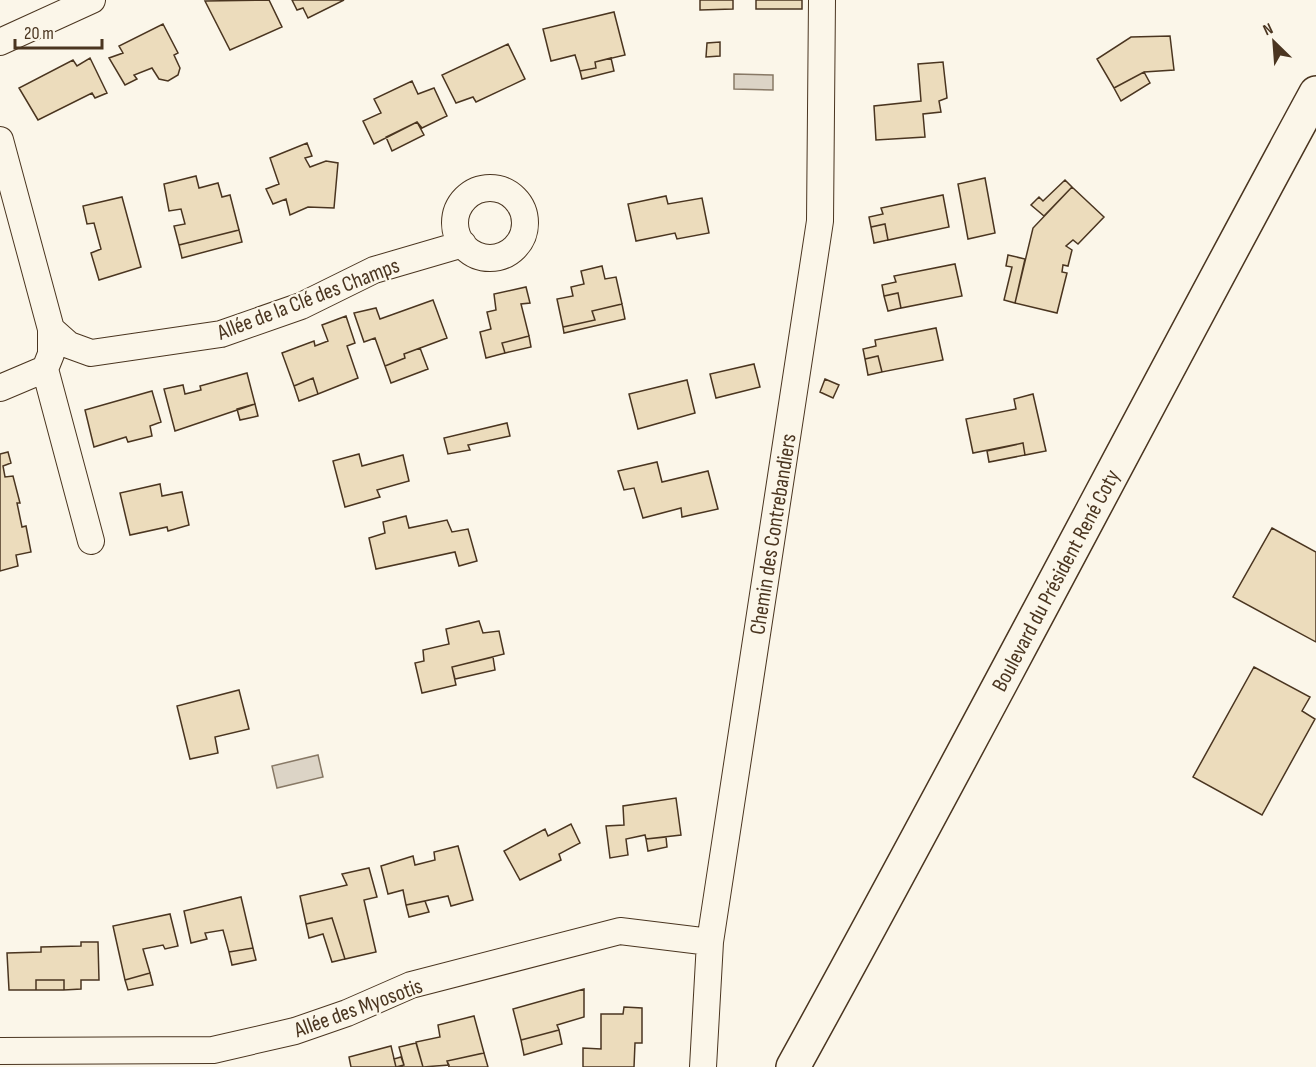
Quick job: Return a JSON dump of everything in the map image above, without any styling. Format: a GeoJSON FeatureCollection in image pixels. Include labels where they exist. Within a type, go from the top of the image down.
{"type":"FeatureCollection","features":[{"type":"Feature","properties":{"kind":"main road","name":"Boulevard du Président René Coty"},"geometry":{"type":"LineString","coordinates":[[793,1067],[918,841],[1092,508],[1316,93]]}},
{"type":"Feature","properties":{"kind":"street"},"geometry":{"type":"LineString","coordinates":[[0,42],[92,0]]}},
{"type":"Feature","properties":{"kind":"street","name":"Chemin des Contrebandiers"},"geometry":{"type":"LineString","coordinates":[[703,1067],[710,942],[820,221],[822,0]]}},
{"type":"Feature","properties":{"kind":"street"},"geometry":{"type":"LineString","coordinates":[[0,140],[51,329],[51,354],[45,369],[91,541]]}},
{"type":"Feature","properties":{"kind":"street","name":"Allée de la Clé des Champs"},"geometry":{"type":"LineString","coordinates":[[51,329],[69,345],[91,353],[221,334],[301,306],[374,270],[463,244]]}},
{"type":"Feature","properties":{"kind":"street"},"geometry":{"type":"LineString","coordinates":[[0,388],[45,369]]}},
{"type":"Feature","properties":{"kind":"street","name":"Allée des Myosotis"},"geometry":{"type":"LineString","coordinates":[[0,1051],[213,1050],[295,1031],[347,1013],[411,985],[620,931],[710,942]]}},
{"type":"Feature","properties":{"kind":"shaded area"},"geometry":{"type":"Polygon","coordinates":[[[734,74],[773,75],[773,90],[734,89],[734,74]]]}},
{"type":"Feature","properties":{"kind":"shaded area"},"geometry":{"type":"Polygon","coordinates":[[[318,755],[323,777],[277,788],[272,766],[318,755]]]}},
{"type":"Feature","properties":{"kind":"building"},"geometry":{"type":"Polygon","coordinates":[[[269,0],[282,27],[230,50],[205,1],[269,0]]]}},
{"type":"Feature","properties":{"kind":"building"},"geometry":{"type":"Polygon","coordinates":[[[292,0],[344,0],[308,18],[303,8],[297,10],[292,0]]]}},
{"type":"Feature","properties":{"kind":"building"},"geometry":{"type":"Polygon","coordinates":[[[700,0],[733,0],[733,9],[700,10],[700,0]]]}},
{"type":"Feature","properties":{"kind":"building"},"geometry":{"type":"Polygon","coordinates":[[[756,0],[802,0],[802,9],[756,9],[756,0]]]}},
{"type":"Feature","properties":{"kind":"building"},"geometry":{"type":"Polygon","coordinates":[[[614,12],[625,55],[595,62],[596,68],[580,71],[575,55],[551,61],[543,29],[614,12]]]}},
{"type":"Feature","properties":{"kind":"building"},"geometry":{"type":"Polygon","coordinates":[[[163,24],[178,53],[174,55],[180,68],[178,75],[168,81],[159,79],[152,68],[134,75],[137,79],[125,85],[109,58],[123,53],[119,46],[163,24]]]}},
{"type":"Feature","properties":{"kind":"building"},"geometry":{"type":"Polygon","coordinates":[[[1170,36],[1174,70],[1144,72],[1114,88],[1097,59],[1131,37],[1170,36]]]}},
{"type":"Feature","properties":{"kind":"building"},"geometry":{"type":"Polygon","coordinates":[[[720,42],[720,56],[706,57],[707,43],[720,42]]]}},
{"type":"Feature","properties":{"kind":"building"},"geometry":{"type":"Polygon","coordinates":[[[508,44],[525,79],[476,102],[473,97],[456,103],[442,75],[508,44]]]}},
{"type":"Feature","properties":{"kind":"building"},"geometry":{"type":"Polygon","coordinates":[[[90,58],[107,93],[95,98],[92,93],[38,120],[19,88],[73,60],[77,66],[90,58]]]}},
{"type":"Feature","properties":{"kind":"building"},"geometry":{"type":"Polygon","coordinates":[[[611,58],[614,71],[582,79],[580,71],[596,68],[595,62],[611,58]]]}},
{"type":"Feature","properties":{"kind":"building"},"geometry":{"type":"Polygon","coordinates":[[[943,62],[947,98],[939,101],[941,112],[923,114],[925,137],[876,140],[874,106],[921,101],[918,64],[943,62]]]}},
{"type":"Feature","properties":{"kind":"building"},"geometry":{"type":"Polygon","coordinates":[[[1144,72],[1150,83],[1121,101],[1114,88],[1144,72]]]}},
{"type":"Feature","properties":{"kind":"building"},"geometry":{"type":"Polygon","coordinates":[[[412,81],[418,94],[434,88],[447,116],[422,128],[417,122],[374,144],[363,121],[381,113],[374,99],[412,81]]]}},
{"type":"Feature","properties":{"kind":"building"},"geometry":{"type":"Polygon","coordinates":[[[417,122],[424,135],[392,151],[386,137],[417,122]]]}},
{"type":"Feature","properties":{"kind":"building"},"geometry":{"type":"Polygon","coordinates":[[[307,143],[312,156],[305,158],[310,167],[326,161],[338,163],[334,208],[308,207],[290,215],[286,199],[273,204],[266,189],[279,184],[270,158],[307,143]]]}},
{"type":"Feature","properties":{"kind":"building"},"geometry":{"type":"Polygon","coordinates":[[[196,176],[199,188],[218,183],[222,197],[230,195],[239,230],[179,245],[174,226],[185,224],[181,209],[169,211],[164,184],[196,176]]]}},
{"type":"Feature","properties":{"kind":"building"},"geometry":{"type":"Polygon","coordinates":[[[985,178],[995,233],[968,239],[958,184],[985,178]]]}},
{"type":"Feature","properties":{"kind":"building"},"geometry":{"type":"Polygon","coordinates":[[[1065,180],[1072,187],[1044,216],[1031,205],[1039,197],[1043,201],[1065,180]]]}},
{"type":"Feature","properties":{"kind":"building"},"geometry":{"type":"Polygon","coordinates":[[[1072,187],[1104,217],[1078,244],[1073,240],[1066,246],[1072,250],[1068,266],[1063,265],[1062,272],[1067,273],[1057,313],[1015,303],[1033,228],[1072,187]]]}},
{"type":"Feature","properties":{"kind":"building"},"geometry":{"type":"Polygon","coordinates":[[[943,195],[949,227],[888,240],[885,224],[871,227],[869,217],[883,214],[881,208],[943,195]]]}},
{"type":"Feature","properties":{"kind":"building"},"geometry":{"type":"Polygon","coordinates":[[[666,196],[668,204],[702,198],[709,233],[677,239],[675,233],[636,241],[628,204],[666,196]]]}},
{"type":"Feature","properties":{"kind":"building"},"geometry":{"type":"Polygon","coordinates":[[[122,197],[141,267],[99,280],[91,253],[101,249],[94,223],[87,224],[83,206],[122,197]]]}},
{"type":"Feature","properties":{"kind":"building"},"geometry":{"type":"Polygon","coordinates":[[[885,224],[888,240],[874,243],[871,227],[885,224]]]}},
{"type":"Feature","properties":{"kind":"building"},"geometry":{"type":"Polygon","coordinates":[[[239,230],[242,242],[182,258],[179,245],[239,230]]]}},
{"type":"Feature","properties":{"kind":"building"},"geometry":{"type":"Polygon","coordinates":[[[1008,255],[1025,259],[1015,303],[1004,300],[1012,267],[1006,266],[1008,255]]]}},
{"type":"Feature","properties":{"kind":"building"},"geometry":{"type":"Polygon","coordinates":[[[955,264],[962,296],[901,308],[898,293],[884,296],[882,285],[896,282],[894,276],[955,264]]]}},
{"type":"Feature","properties":{"kind":"building"},"geometry":{"type":"Polygon","coordinates":[[[602,266],[605,279],[616,277],[622,304],[592,311],[595,320],[563,327],[557,299],[573,296],[571,287],[584,284],[581,271],[602,266]]]}},
{"type":"Feature","properties":{"kind":"building"},"geometry":{"type":"Polygon","coordinates":[[[526,287],[530,303],[521,304],[529,336],[502,343],[505,353],[486,358],[480,332],[491,329],[487,312],[496,310],[494,294],[526,287]]]}},
{"type":"Feature","properties":{"kind":"building"},"geometry":{"type":"Polygon","coordinates":[[[898,293],[901,308],[888,311],[884,296],[898,293]]]}},
{"type":"Feature","properties":{"kind":"building"},"geometry":{"type":"Polygon","coordinates":[[[433,300],[447,338],[404,354],[405,358],[385,366],[375,338],[364,342],[354,313],[376,308],[380,319],[433,300]]]}},
{"type":"Feature","properties":{"kind":"building"},"geometry":{"type":"Polygon","coordinates":[[[622,304],[625,319],[564,333],[563,327],[595,320],[592,311],[622,304]]]}},
{"type":"Feature","properties":{"kind":"building"},"geometry":{"type":"Polygon","coordinates":[[[346,316],[355,343],[347,346],[358,378],[318,394],[313,378],[294,386],[282,353],[314,341],[315,346],[328,341],[322,325],[346,316]]]}},
{"type":"Feature","properties":{"kind":"building"},"geometry":{"type":"Polygon","coordinates":[[[936,328],[943,360],[882,372],[878,356],[865,359],[863,349],[876,346],[875,340],[936,328]]]}},
{"type":"Feature","properties":{"kind":"building"},"geometry":{"type":"Polygon","coordinates":[[[529,336],[531,347],[505,353],[502,343],[529,336]]]}},
{"type":"Feature","properties":{"kind":"building"},"geometry":{"type":"Polygon","coordinates":[[[420,348],[428,369],[391,383],[385,366],[405,358],[404,354],[420,348]]]}},
{"type":"Feature","properties":{"kind":"building"},"geometry":{"type":"Polygon","coordinates":[[[878,356],[882,372],[868,375],[865,359],[878,356]]]}},
{"type":"Feature","properties":{"kind":"building"},"geometry":{"type":"Polygon","coordinates":[[[754,364],[760,387],[716,398],[710,374],[754,364]]]}},
{"type":"Feature","properties":{"kind":"building"},"geometry":{"type":"Polygon","coordinates":[[[247,373],[255,404],[175,431],[164,389],[183,385],[185,394],[201,390],[200,386],[247,373]]]}},
{"type":"Feature","properties":{"kind":"building"},"geometry":{"type":"Polygon","coordinates":[[[313,378],[318,394],[299,401],[294,386],[313,378]]]}},
{"type":"Feature","properties":{"kind":"building"},"geometry":{"type":"Polygon","coordinates":[[[825,379],[839,385],[833,398],[820,392],[825,379]]]}},
{"type":"Feature","properties":{"kind":"building"},"geometry":{"type":"Polygon","coordinates":[[[687,380],[695,413],[638,429],[629,394],[687,380]]]}},
{"type":"Feature","properties":{"kind":"building"},"geometry":{"type":"Polygon","coordinates":[[[152,391],[161,422],[150,426],[152,436],[128,442],[126,437],[94,447],[85,410],[152,391]]]}},
{"type":"Feature","properties":{"kind":"building"},"geometry":{"type":"Polygon","coordinates":[[[1033,394],[1046,451],[1025,455],[1023,443],[973,453],[966,419],[1016,409],[1014,399],[1033,394]]]}},
{"type":"Feature","properties":{"kind":"building"},"geometry":{"type":"Polygon","coordinates":[[[255,404],[258,416],[240,420],[237,409],[255,404]]]}},
{"type":"Feature","properties":{"kind":"building"},"geometry":{"type":"Polygon","coordinates":[[[507,423],[510,436],[468,445],[470,450],[448,454],[444,438],[507,423]]]}},
{"type":"Feature","properties":{"kind":"building"},"geometry":{"type":"Polygon","coordinates":[[[1023,443],[1025,455],[989,462],[987,451],[1023,443]]]}},
{"type":"Feature","properties":{"kind":"building"},"geometry":{"type":"Polygon","coordinates":[[[8,452],[11,463],[3,466],[5,477],[13,476],[20,503],[17,503],[22,527],[26,526],[31,552],[16,555],[18,566],[0,571],[0,454],[8,452]]]}},
{"type":"Feature","properties":{"kind":"building"},"geometry":{"type":"Polygon","coordinates":[[[359,454],[362,466],[403,455],[409,481],[377,490],[380,497],[345,507],[333,461],[359,454]]]}},
{"type":"Feature","properties":{"kind":"building"},"geometry":{"type":"Polygon","coordinates":[[[657,462],[662,482],[708,471],[718,509],[682,517],[681,508],[643,518],[634,488],[624,490],[618,471],[657,462]]]}},
{"type":"Feature","properties":{"kind":"building"},"geometry":{"type":"Polygon","coordinates":[[[160,484],[162,496],[182,492],[189,525],[168,531],[167,527],[130,535],[120,493],[160,484]]]}},
{"type":"Feature","properties":{"kind":"building"},"geometry":{"type":"Polygon","coordinates":[[[406,516],[409,528],[447,520],[452,532],[468,529],[477,561],[459,566],[455,552],[376,569],[369,538],[385,533],[383,522],[406,516]]]}},
{"type":"Feature","properties":{"kind":"building"},"geometry":{"type":"Polygon","coordinates":[[[1272,528],[1316,552],[1316,642],[1233,597],[1272,528]]]}},
{"type":"Feature","properties":{"kind":"building"},"geometry":{"type":"Polygon","coordinates":[[[479,621],[483,633],[499,631],[504,654],[452,667],[456,685],[422,693],[415,663],[424,661],[423,650],[449,644],[446,629],[479,621]]]}},
{"type":"Feature","properties":{"kind":"building"},"geometry":{"type":"Polygon","coordinates":[[[493,657],[495,670],[455,679],[452,667],[493,657]]]}},
{"type":"Feature","properties":{"kind":"building"},"geometry":{"type":"Polygon","coordinates":[[[1254,667],[1310,697],[1302,711],[1315,719],[1262,815],[1193,777],[1254,667]]]}},
{"type":"Feature","properties":{"kind":"building"},"geometry":{"type":"Polygon","coordinates":[[[239,690],[249,729],[215,737],[218,753],[190,759],[177,706],[239,690]]]}},
{"type":"Feature","properties":{"kind":"building"},"geometry":{"type":"Polygon","coordinates":[[[676,798],[681,835],[646,839],[645,835],[626,839],[628,855],[610,858],[606,826],[624,825],[623,806],[676,798]]]}},
{"type":"Feature","properties":{"kind":"building"},"geometry":{"type":"Polygon","coordinates":[[[571,824],[580,843],[559,854],[561,860],[520,880],[504,851],[545,829],[548,836],[571,824]]]}},
{"type":"Feature","properties":{"kind":"building"},"geometry":{"type":"Polygon","coordinates":[[[666,837],[667,847],[648,851],[646,839],[666,837]]]}},
{"type":"Feature","properties":{"kind":"building"},"geometry":{"type":"Polygon","coordinates":[[[458,846],[473,900],[451,906],[448,896],[406,905],[403,890],[388,894],[381,866],[413,856],[415,865],[435,860],[434,852],[458,846]]]}},
{"type":"Feature","properties":{"kind":"building"},"geometry":{"type":"Polygon","coordinates":[[[369,868],[377,897],[364,900],[376,952],[345,959],[332,918],[306,924],[300,896],[347,885],[342,874],[369,868]]]}},
{"type":"Feature","properties":{"kind":"building"},"geometry":{"type":"Polygon","coordinates":[[[241,897],[253,948],[229,952],[223,930],[205,933],[207,939],[191,943],[184,911],[241,897]]]}},
{"type":"Feature","properties":{"kind":"building"},"geometry":{"type":"Polygon","coordinates":[[[425,901],[429,912],[409,917],[406,905],[425,901]]]}},
{"type":"Feature","properties":{"kind":"building"},"geometry":{"type":"Polygon","coordinates":[[[170,914],[178,946],[165,949],[163,945],[143,949],[150,973],[125,980],[113,926],[170,914]]]}},
{"type":"Feature","properties":{"kind":"building"},"geometry":{"type":"Polygon","coordinates":[[[332,918],[345,959],[332,962],[323,934],[309,938],[306,924],[332,918]]]}},
{"type":"Feature","properties":{"kind":"building"},"geometry":{"type":"Polygon","coordinates":[[[81,942],[98,942],[99,980],[81,980],[81,989],[64,990],[64,980],[36,980],[36,990],[9,990],[7,953],[41,952],[41,947],[81,946],[81,942]]]}},
{"type":"Feature","properties":{"kind":"building"},"geometry":{"type":"Polygon","coordinates":[[[253,948],[256,960],[232,965],[229,952],[253,948]]]}},
{"type":"Feature","properties":{"kind":"building"},"geometry":{"type":"Polygon","coordinates":[[[150,973],[153,985],[128,990],[125,980],[150,973]]]}},
{"type":"Feature","properties":{"kind":"building"},"geometry":{"type":"Polygon","coordinates":[[[36,980],[64,980],[64,990],[36,990],[36,980]]]}},
{"type":"Feature","properties":{"kind":"building"},"geometry":{"type":"Polygon","coordinates":[[[584,989],[584,1017],[557,1025],[559,1030],[521,1040],[513,1009],[584,989]]]}},
{"type":"Feature","properties":{"kind":"building"},"geometry":{"type":"Polygon","coordinates":[[[624,1007],[642,1008],[642,1043],[635,1043],[634,1067],[583,1067],[583,1048],[601,1049],[601,1014],[623,1014],[624,1007]]]}},
{"type":"Feature","properties":{"kind":"building"},"geometry":{"type":"Polygon","coordinates":[[[474,1016],[484,1053],[447,1061],[449,1065],[423,1067],[416,1042],[440,1037],[438,1025],[474,1016]]]}},
{"type":"Feature","properties":{"kind":"building"},"geometry":{"type":"Polygon","coordinates":[[[559,1030],[562,1044],[524,1055],[521,1040],[559,1030]]]}},
{"type":"Feature","properties":{"kind":"building"},"geometry":{"type":"Polygon","coordinates":[[[416,1043],[423,1067],[397,1067],[404,1065],[399,1047],[416,1043]]]}},
{"type":"Feature","properties":{"kind":"building"},"geometry":{"type":"Polygon","coordinates":[[[391,1046],[396,1067],[351,1067],[349,1057],[391,1046]]]}},
{"type":"Feature","properties":{"kind":"building"},"geometry":{"type":"Polygon","coordinates":[[[484,1053],[488,1067],[449,1067],[447,1061],[484,1053]]]}},
{"type":"Feature","properties":{"kind":"building"},"geometry":{"type":"Polygon","coordinates":[[[401,1057],[404,1065],[396,1067],[394,1059],[401,1057]]]}}]}
